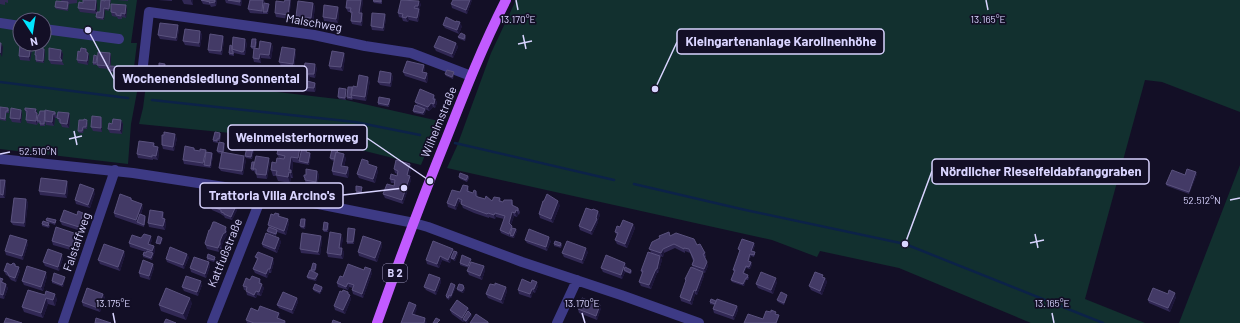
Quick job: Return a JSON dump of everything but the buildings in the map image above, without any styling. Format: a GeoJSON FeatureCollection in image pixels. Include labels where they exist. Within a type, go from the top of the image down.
{"type":"FeatureCollection","features":[{"type":"Feature","properties":{"kind":"main road","name":"Wilhelmstraße"},"geometry":{"type":"LineString","coordinates":[[377,323],[471,76],[506,0]]}},
{"type":"Feature","properties":{"kind":"street","name":"Malschweg"},"geometry":{"type":"LineString","coordinates":[[142,74],[149,12],[314,35],[365,46],[411,53],[471,76]]}},
{"type":"Feature","properties":{"kind":"street"},"geometry":{"type":"LineString","coordinates":[[0,23],[12,25]]}},
{"type":"Feature","properties":{"kind":"street"},"geometry":{"type":"LineString","coordinates":[[52,30],[119,39]]}},
{"type":"Feature","properties":{"kind":"street"},"geometry":{"type":"LineString","coordinates":[[0,159],[115,170],[263,193],[414,223],[621,294],[699,323]]}},
{"type":"Feature","properties":{"kind":"street","name":"Falstaffweg"},"geometry":{"type":"LineString","coordinates":[[63,323],[115,170]]}},
{"type":"Feature","properties":{"kind":"street","name":"Kattfußstraße"},"geometry":{"type":"LineString","coordinates":[[212,323],[263,193]]}},
{"type":"Feature","properties":{"kind":"street"},"geometry":{"type":"LineString","coordinates":[[557,323],[577,280]]}},
{"type":"Feature","properties":{"kind":"green space"},"geometry":{"type":"Polygon","coordinates":[[[0,0],[137,0],[131,43],[137,43],[133,75],[140,76],[131,124],[128,164],[0,149],[0,0]]]}},
{"type":"Feature","properties":{"kind":"green space"},"geometry":{"type":"Polygon","coordinates":[[[516,0],[1240,0],[1240,112],[1162,82],[1145,80],[1085,299],[1145,323],[1031,323],[899,268],[820,251],[817,257],[772,240],[447,168],[457,146],[491,53],[516,0]]]}},
{"type":"Feature","properties":{"kind":"green space"},"geometry":{"type":"Polygon","coordinates":[[[147,77],[346,100],[439,121],[421,165],[333,143],[139,124],[143,108],[147,77]]]}},
{"type":"Feature","properties":{"kind":"green space"},"geometry":{"type":"Polygon","coordinates":[[[1240,165],[1240,323],[1179,323],[1240,165]]]}},
{"type":"Feature","properties":{"kind":"waterway"},"geometry":{"type":"LineString","coordinates":[[0,82],[128,98]]}},
{"type":"Feature","properties":{"kind":"waterway"},"geometry":{"type":"LineString","coordinates":[[152,100],[355,122],[420,135]]}},
{"type":"Feature","properties":{"kind":"waterway"},"geometry":{"type":"LineString","coordinates":[[455,143],[614,180]]}},
{"type":"Feature","properties":{"kind":"waterway"},"geometry":{"type":"LineString","coordinates":[[634,184],[741,209],[905,244],[1103,323]]}},
{"type":"Feature","properties":{"kind":"place","name":"Wochenendsiedlung Sonnental"},"geometry":{"type":"Point","coordinates":[88,30]}},
{"type":"Feature","properties":{"kind":"place","name":"Kleingartenanlage Karolinenhöhe"},"geometry":{"type":"Point","coordinates":[655,89]}},
{"type":"Feature","properties":{"kind":"place","name":"Weinmeisterhornweg"},"geometry":{"type":"Point","coordinates":[430,181]}},
{"type":"Feature","properties":{"kind":"place","name":"Trattoria Villa Arcino's"},"geometry":{"type":"Point","coordinates":[404,188]}},
{"type":"Feature","properties":{"kind":"place","name":"Nördlicher Rieselfeldabfanggraben"},"geometry":{"type":"Point","coordinates":[905,244]}}]}
